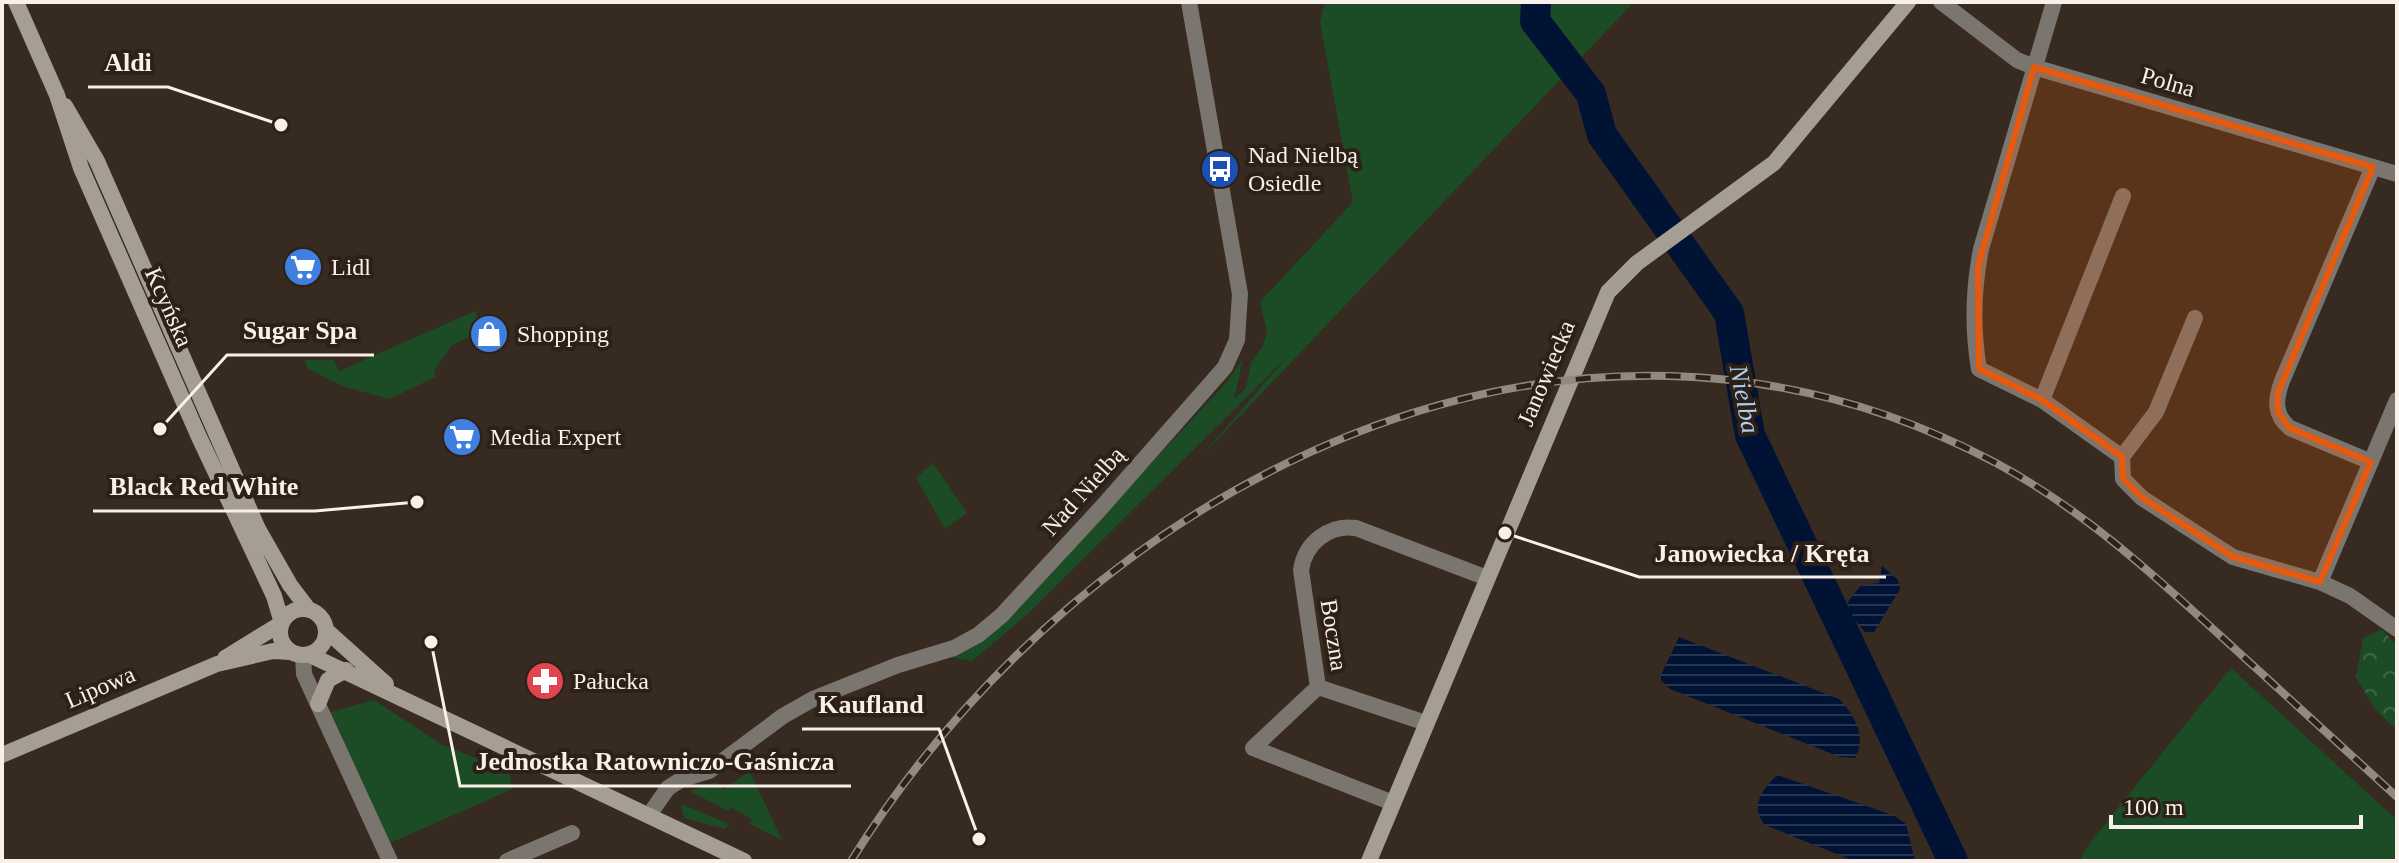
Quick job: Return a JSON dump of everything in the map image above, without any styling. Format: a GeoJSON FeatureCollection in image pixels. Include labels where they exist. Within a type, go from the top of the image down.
{"type":"FeatureCollection","features":[{"type":"Feature","properties":{"kind":"street","name":"Kcyńska"},"geometry":{"type":"LineString","coordinates":[[16,2],[57,95],[81,168],[199,437],[274,596],[282,623]]}},
{"type":"Feature","properties":{"kind":"street","name":"Nad Nielbą"},"geometry":{"type":"LineString","coordinates":[[649,815],[668,788],[682,779],[709,771],[803,705],[883,671],[954,648],[978,635],[1001,616],[1101,508],[1225,367],[1237,340],[1240,294],[1189,2]]}},
{"type":"Feature","properties":{"kind":"street","name":"Janowiecka"},"geometry":{"type":"LineString","coordinates":[[1369,861],[1599,309],[1616,282],[1774,163],[1908,2]]}},
{"type":"Feature","properties":{"kind":"street","name":"Polna"},"geometry":{"type":"LineString","coordinates":[[1941,2],[2017,60],[2034,67],[2397,174]]}},
{"type":"Feature","properties":{"kind":"street"},"geometry":{"type":"LineString","coordinates":[[2054,2],[1981,249],[1974,291],[1974,333],[1979,369],[2042,400],[2122,457]]}},
{"type":"Feature","properties":{"kind":"street","name":"Kcyńska"},"geometry":{"type":"LineString","coordinates":[[57,95],[97,161],[258,529],[309,610]]}},
{"type":"Feature","properties":{"kind":"street"},"geometry":{"type":"LineString","coordinates":[[2371,462],[2290,428],[2282,421],[2276,403],[2282,381],[2373,167]]}},
{"type":"Feature","properties":{"kind":"street"},"geometry":{"type":"LineString","coordinates":[[2042,400],[2123,196]]}},
{"type":"Feature","properties":{"kind":"street"},"geometry":{"type":"LineString","coordinates":[[2195,318],[2156,412],[2122,457],[2123,479],[2142,498],[2233,557],[2320,582],[2350,596],[2397,629]]}},
{"type":"Feature","properties":{"kind":"street"},"geometry":{"type":"LineString","coordinates":[[2320,582],[2397,400]]}},
{"type":"Feature","properties":{"kind":"street","name":"Boczna"},"geometry":{"type":"LineString","coordinates":[[1393,803],[1253,748],[1318,687],[1301,570],[1305,555],[1326,533],[1342,526],[1356,528],[1487,578]]}},
{"type":"Feature","properties":{"kind":"street"},"geometry":{"type":"LineString","coordinates":[[397,693],[327,631],[319,615],[309,610],[290,613],[282,623],[282,642],[301,654],[397,693],[744,861]]}},
{"type":"Feature","properties":{"kind":"street","name":"Lipowa"},"geometry":{"type":"LineString","coordinates":[[2,755],[217,664],[282,623]]}},
{"type":"Feature","properties":{"kind":"street"},"geometry":{"type":"LineString","coordinates":[[301,654],[321,648],[327,631]]}},
{"type":"Feature","properties":{"kind":"street","name":"Lipowa"},"geometry":{"type":"LineString","coordinates":[[217,664],[273,651],[301,654]]}},
{"type":"Feature","properties":{"kind":"street"},"geometry":{"type":"LineString","coordinates":[[301,654],[304,674],[390,861]]}},
{"type":"Feature","properties":{"kind":"street"},"geometry":{"type":"LineString","coordinates":[[318,704],[328,680],[346,670]]}},
{"type":"Feature","properties":{"kind":"street"},"geometry":{"type":"LineString","coordinates":[[1318,687],[1426,723]]}},
{"type":"Feature","properties":{"kind":"street"},"geometry":{"type":"LineString","coordinates":[[507,861],[572,833]]}},
{"type":"Feature","properties":{"kind":"highlighted area"},"geometry":{"type":"Polygon","coordinates":[[[2034,67],[2373,167],[2278,393],[2278,412],[2290,428],[2371,462],[2320,582],[2233,557],[2142,498],[2123,479],[2122,457],[2042,400],[1979,369],[1978,266],[2034,67]]]}},
{"type":"Feature","properties":{"kind":"green space"},"geometry":{"type":"Polygon","coordinates":[[[1325,2],[1634,2],[1199,459],[1287,357],[1030,612],[972,661],[950,657],[994,632],[1227,382],[1243,359],[1234,399],[1246,388],[1251,362],[1263,346],[1267,332],[1260,302],[1353,202],[1320,22],[1325,2]]]}},
{"type":"Feature","properties":{"kind":"green space"},"geometry":{"type":"Polygon","coordinates":[[[475,311],[483,330],[452,345],[434,371],[436,377],[389,399],[342,386],[307,368],[305,360],[334,360],[339,371],[475,311]]]}},
{"type":"Feature","properties":{"kind":"green space"},"geometry":{"type":"Polygon","coordinates":[[[933,463],[967,513],[945,529],[916,478],[933,463]]]}},
{"type":"Feature","properties":{"kind":"green space"},"geometry":{"type":"Polygon","coordinates":[[[2382,629],[2397,646],[2397,730],[2376,710],[2356,678],[2363,638],[2382,629]]]}},
{"type":"Feature","properties":{"kind":"green space"},"geometry":{"type":"Polygon","coordinates":[[[2231,668],[2397,820],[2397,861],[2079,861],[2091,841],[2231,668]]]}},
{"type":"Feature","properties":{"kind":"green space"},"geometry":{"type":"Polygon","coordinates":[[[374,700],[441,744],[490,764],[490,770],[509,770],[512,789],[388,844],[331,712],[374,700]]]}},
{"type":"Feature","properties":{"kind":"green space"},"geometry":{"type":"Polygon","coordinates":[[[750,771],[782,840],[750,824],[752,819],[730,807],[728,811],[690,791],[716,782],[723,790],[750,771]]]}},
{"type":"Feature","properties":{"kind":"green space"},"geometry":{"type":"Polygon","coordinates":[[[681,805],[729,824],[725,829],[684,818],[681,805]]]}},
{"type":"Feature","properties":{"kind":"water"},"geometry":{"type":"Polygon","coordinates":[[[1882,566],[1898,580],[1900,589],[1874,632],[1865,632],[1851,616],[1848,602],[1861,585],[1879,583],[1882,566]]]}},
{"type":"Feature","properties":{"kind":"water"},"geometry":{"type":"Polygon","coordinates":[[[1679,637],[1839,699],[1858,727],[1860,742],[1855,758],[1840,757],[1670,689],[1661,680],[1661,675],[1679,637]]]}},
{"type":"Feature","properties":{"kind":"water"},"geometry":{"type":"Polygon","coordinates":[[[1777,775],[1895,816],[1906,824],[1915,861],[1854,861],[1765,825],[1760,818],[1758,805],[1763,792],[1777,775]]]}},
{"type":"Feature","properties":{"kind":"waterway","name":"Nielba"},"geometry":{"type":"LineString","coordinates":[[1536,2],[1535,21],[1591,94],[1602,135],[1729,313],[1750,435],[1953,861]]}},
{"type":"Feature","properties":{"kind":"railway"},"geometry":{"type":"LineString","coordinates":[[851,861],[951,725],[1070,607],[1205,508],[1352,434],[1509,389],[1670,376],[1834,399],[1996,463],[2028,481],[2087,522],[2143,567],[2397,797]]}},
{"type":"Feature","properties":{"kind":"place","name":"Aldi"},"geometry":{"type":"Point","coordinates":[281,125]}},
{"type":"Feature","properties":{"kind":"place","name":"Nad Nielbą Osiedle"},"geometry":{"type":"Point","coordinates":[1220,169]}},
{"type":"Feature","properties":{"kind":"place","name":"Lidl"},"geometry":{"type":"Point","coordinates":[303,267]}},
{"type":"Feature","properties":{"kind":"place","name":"Shopping"},"geometry":{"type":"Point","coordinates":[489,334]}},
{"type":"Feature","properties":{"kind":"place","name":"Sugar Spa"},"geometry":{"type":"Point","coordinates":[160,429]}},
{"type":"Feature","properties":{"kind":"place","name":"Media Expert"},"geometry":{"type":"Point","coordinates":[462,437]}},
{"type":"Feature","properties":{"kind":"place","name":"Black Red White"},"geometry":{"type":"Point","coordinates":[417,502]}},
{"type":"Feature","properties":{"kind":"place","name":"Janowiecka / Kręta"},"geometry":{"type":"Point","coordinates":[1505,533]}},
{"type":"Feature","properties":{"kind":"place","name":"Jednostka Ratowniczo-Gaśnicza"},"geometry":{"type":"Point","coordinates":[431,642]}},
{"type":"Feature","properties":{"kind":"place","name":"Pałucka"},"geometry":{"type":"Point","coordinates":[545,681]}},
{"type":"Feature","properties":{"kind":"place","name":"Kaufland"},"geometry":{"type":"Point","coordinates":[979,839]}}]}
